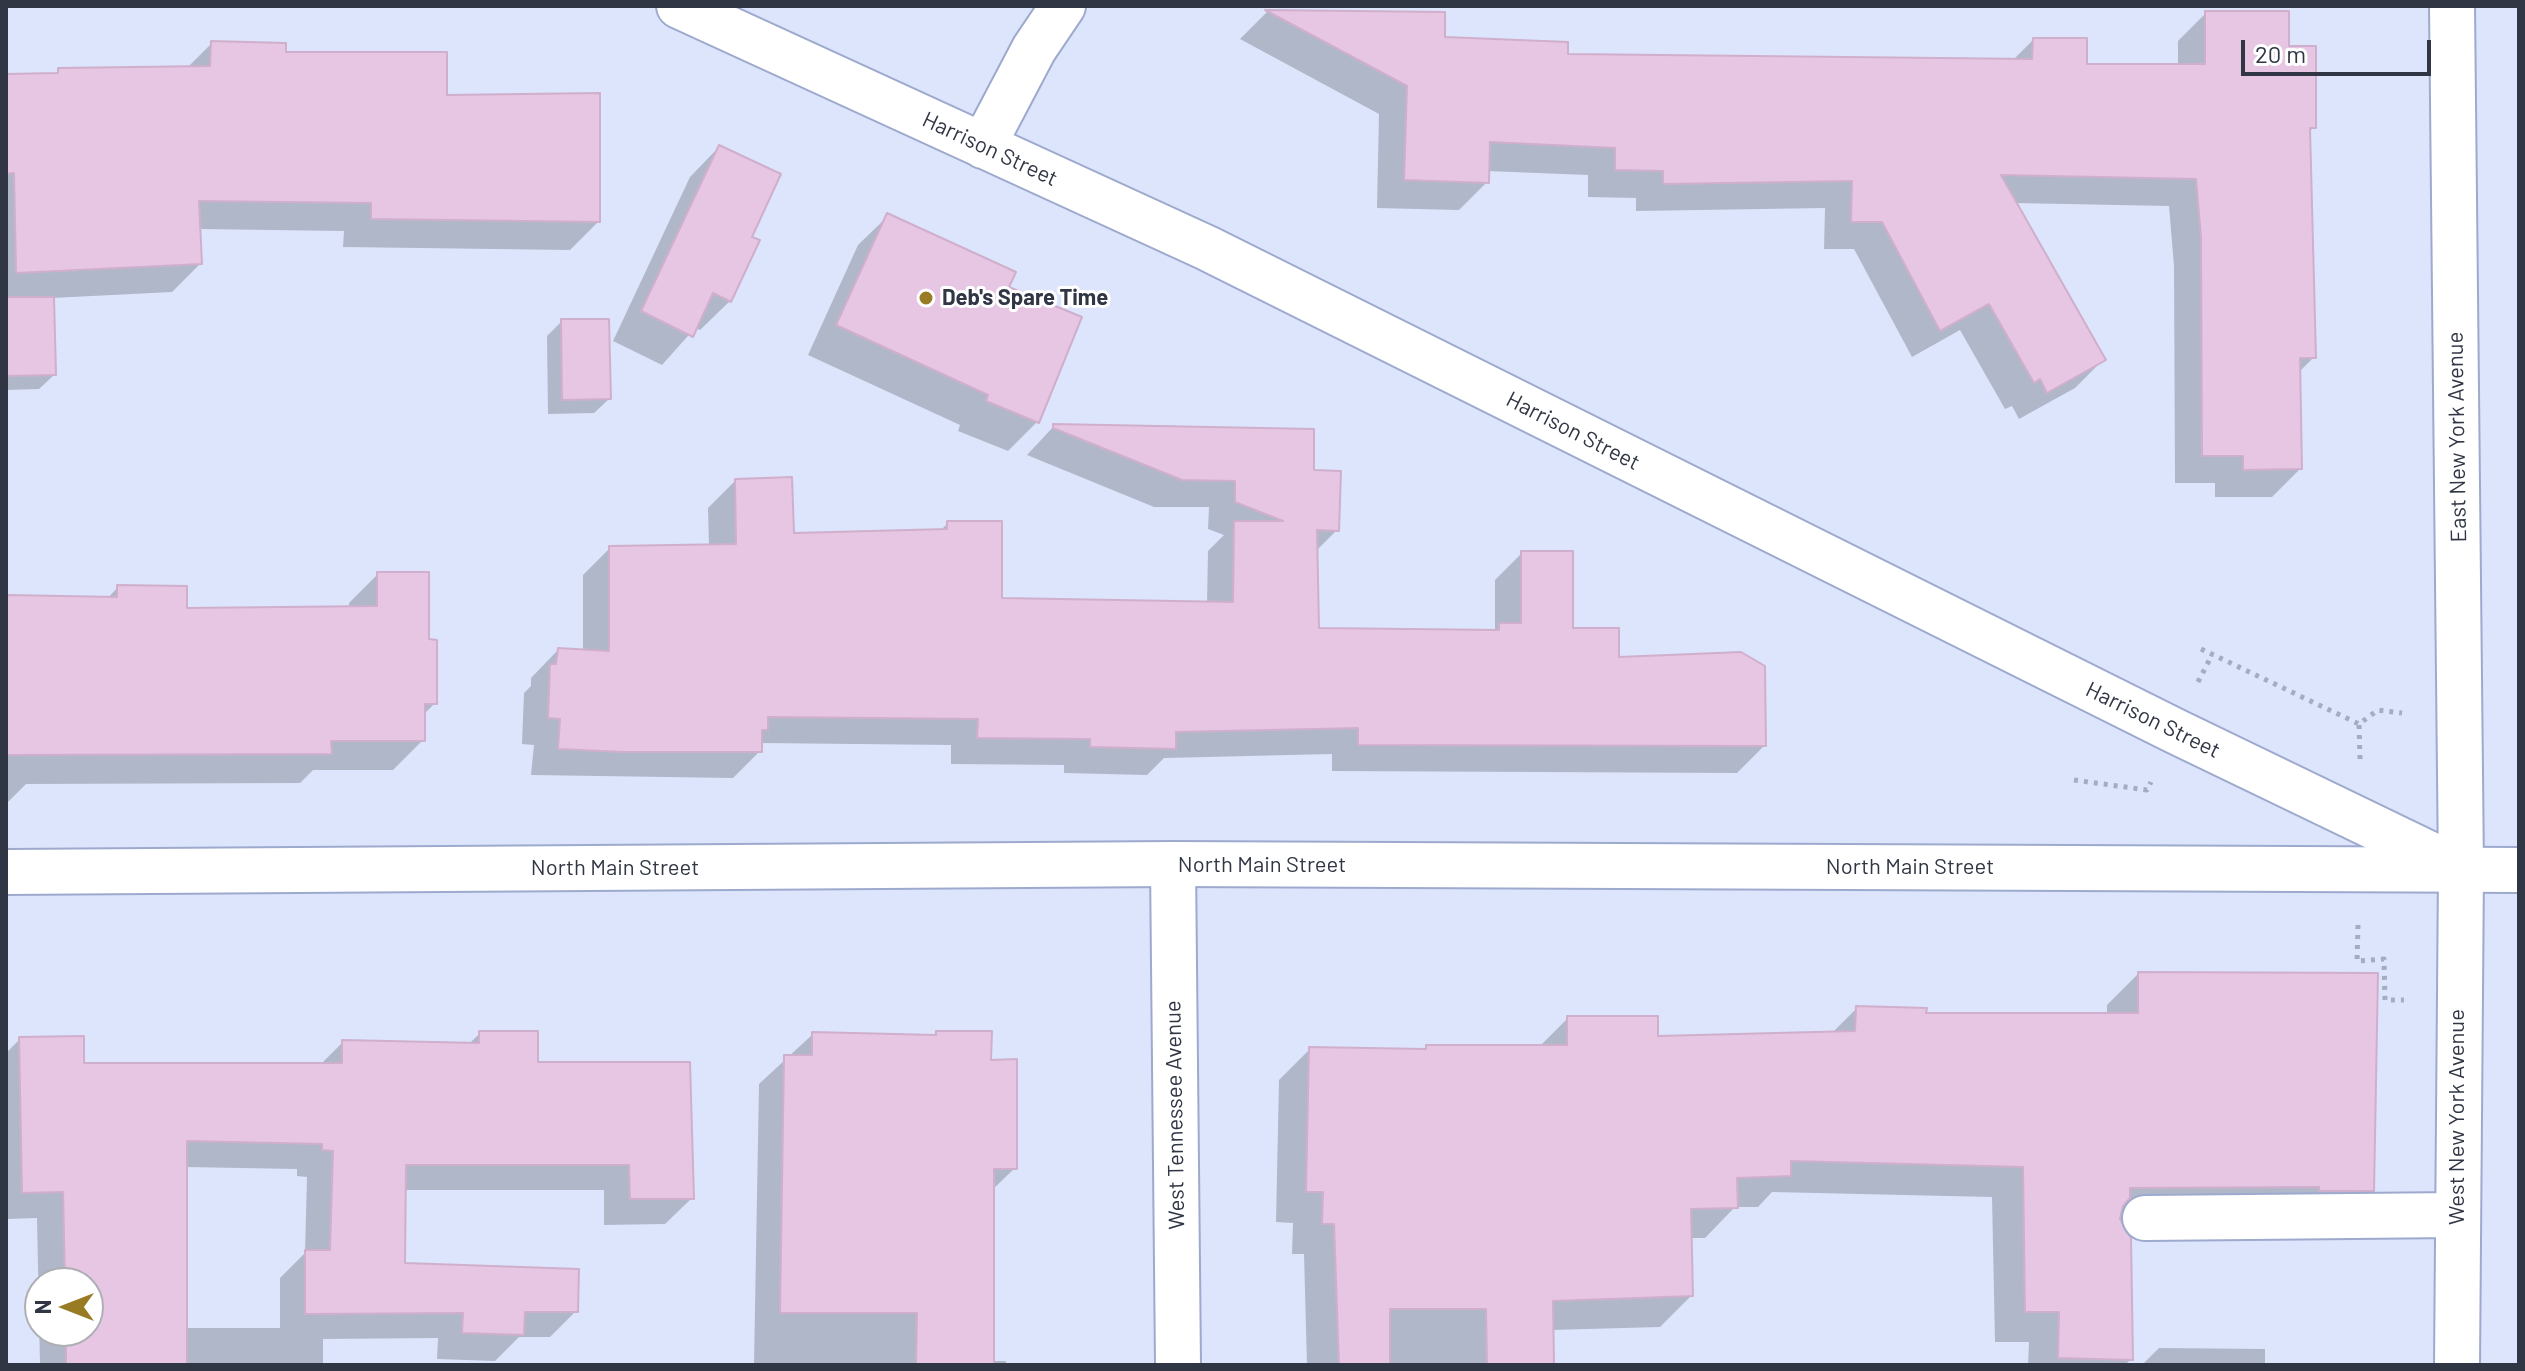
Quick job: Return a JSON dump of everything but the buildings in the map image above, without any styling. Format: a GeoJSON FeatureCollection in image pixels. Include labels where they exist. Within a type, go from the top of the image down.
{"type":"FeatureCollection","features":[{"type":"Feature","properties":{"kind":"street","name":"Harrison Street"},"geometry":{"type":"LineString","coordinates":[[679,6],[1207,248],[2161,724],[2461,869]]}},
{"type":"Feature","properties":{"kind":"street"},"geometry":{"type":"LineString","coordinates":[[983,146],[1034,49],[1063,6]]}},
{"type":"Feature","properties":{"kind":"street","name":"East New York Avenue"},"geometry":{"type":"LineString","coordinates":[[2452,6],[2461,869]]}},
{"type":"Feature","properties":{"kind":"street","name":"North Main Street"},"geometry":{"type":"LineString","coordinates":[[6,872],[1173,864],[2519,870]]}},
{"type":"Feature","properties":{"kind":"street","name":"West Tennessee Avenue"},"geometry":{"type":"LineString","coordinates":[[1173,864],[1178,1365]]}},
{"type":"Feature","properties":{"kind":"street","name":"West New York Avenue"},"geometry":{"type":"LineString","coordinates":[[2457,1365],[2461,869]]}},
{"type":"Feature","properties":{"kind":"street"},"geometry":{"type":"LineString","coordinates":[[2145,1218],[2457,1215]]}},
{"type":"Feature","properties":{"kind":"path"},"geometry":{"type":"LineString","coordinates":[[2201,649],[2359,724]]}},
{"type":"Feature","properties":{"kind":"place","name":"Deb's Spare Time"},"geometry":{"type":"Point","coordinates":[926,298]}}]}
